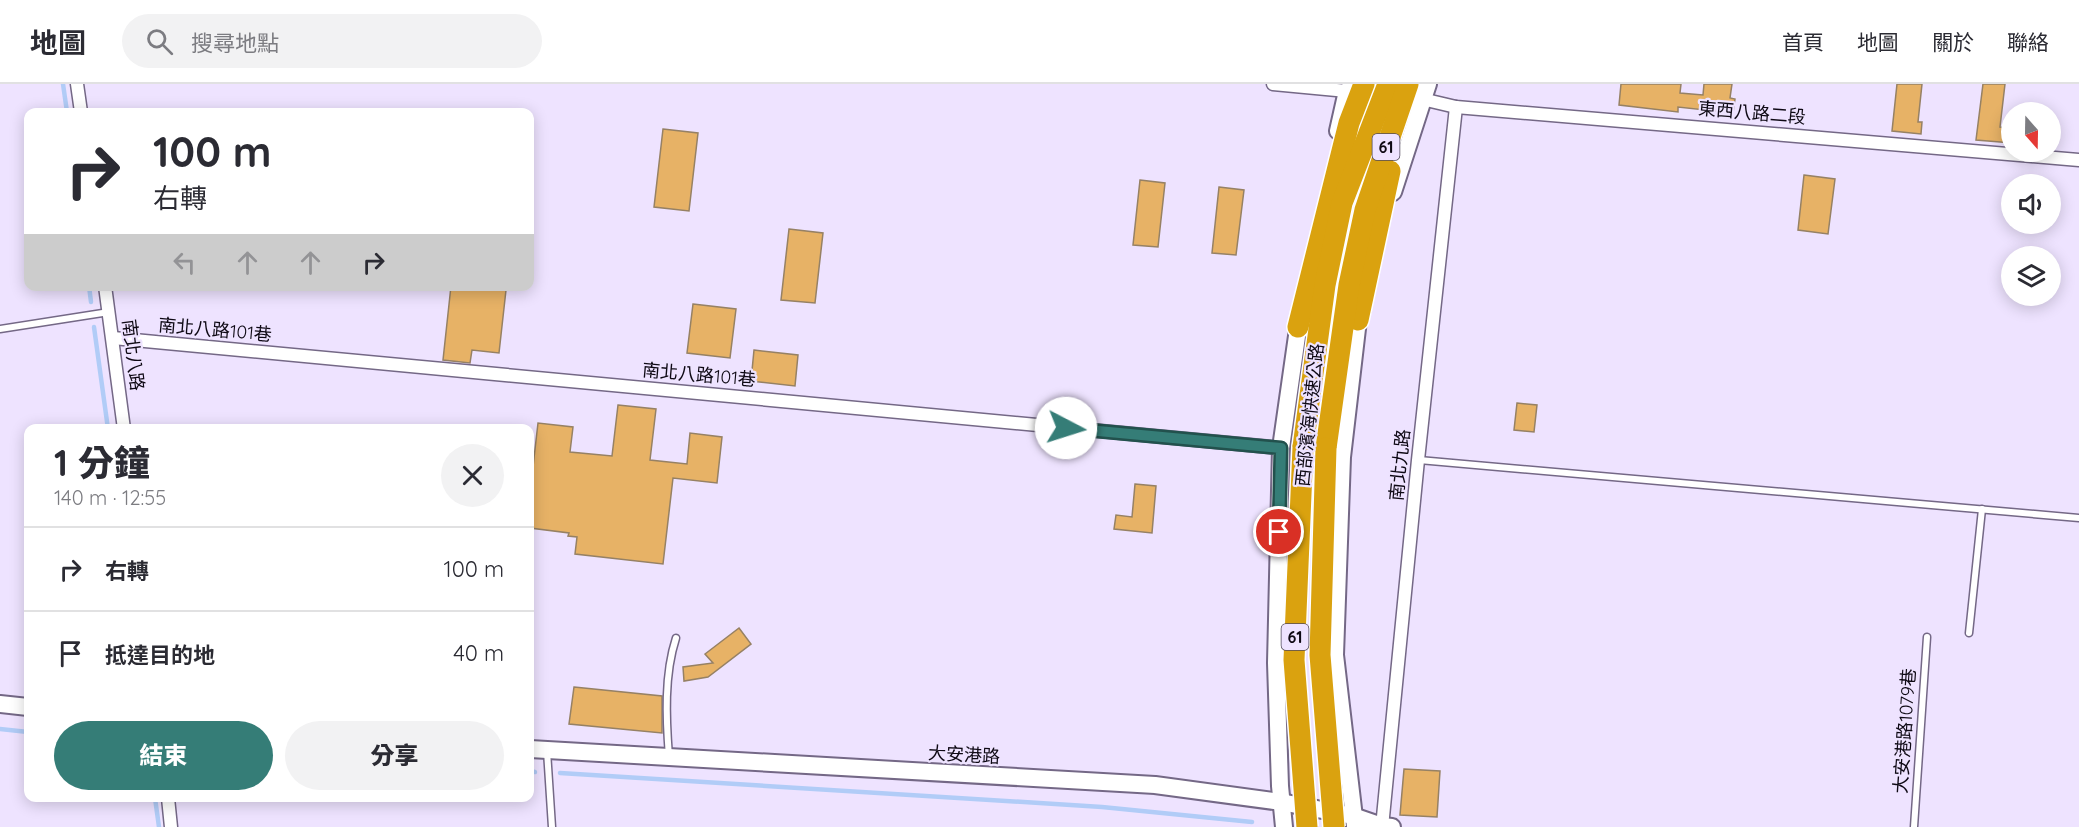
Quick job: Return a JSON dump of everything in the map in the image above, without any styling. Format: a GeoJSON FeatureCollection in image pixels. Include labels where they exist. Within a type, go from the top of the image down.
{"type":"FeatureCollection","features":[{"type":"Feature","properties":{"kind":"highway","name":"西部濱海快速公路"},"geometry":{"type":"LineString","coordinates":[[1307,827],[1294,660],[1303,447],[1325,285],[1342,203],[1388,84]]}},
{"type":"Feature","properties":{"kind":"highway"},"geometry":{"type":"LineString","coordinates":[[1298,327],[1348,123],[1354,86]]}},
{"type":"Feature","properties":{"kind":"highway"},"geometry":{"type":"LineString","coordinates":[[1358,320],[1391,166],[1420,88]]}},
{"type":"Feature","properties":{"kind":"highway","name":"西部濱海快速公路"},"geometry":{"type":"LineString","coordinates":[[1334,827],[1320,656],[1326,448],[1350,285],[1365,210],[1420,88]]}},
{"type":"Feature","properties":{"kind":"street"},"geometry":{"type":"LineString","coordinates":[[77,84],[80,108]]}},
{"type":"Feature","properties":{"kind":"street"},"geometry":{"type":"LineString","coordinates":[[1273,84],[1354,86]]}},
{"type":"Feature","properties":{"kind":"street","name":"東西八路二段"},"geometry":{"type":"LineString","coordinates":[[1420,88],[1456,106],[2079,160]]}},
{"type":"Feature","properties":{"kind":"street","name":"南北九路"},"geometry":{"type":"LineString","coordinates":[[1385,827],[1418,460],[1456,106]]}},
{"type":"Feature","properties":{"kind":"street","name":"南北八路"},"geometry":{"type":"LineString","coordinates":[[106,291],[123,424]]}},
{"type":"Feature","properties":{"kind":"street"},"geometry":{"type":"LineString","coordinates":[[1354,821],[1335,655],[1342,457],[1358,320]]}},
{"type":"Feature","properties":{"kind":"street"},"geometry":{"type":"LineString","coordinates":[[1284,827],[1276,663],[1281,448],[1298,327]]}},
{"type":"Feature","properties":{"kind":"street","name":"南北八路101巷"},"geometry":{"type":"LineString","coordinates":[[113,338],[1281,448]]}},
{"type":"Feature","properties":{"kind":"street"},"geometry":{"type":"LineString","coordinates":[[0,704],[24,707]]}},
{"type":"Feature","properties":{"kind":"street","name":"大安港路"},"geometry":{"type":"LineString","coordinates":[[534,749],[1155,786],[1281,802],[1385,827]]}},
{"type":"Feature","properties":{"kind":"street"},"geometry":{"type":"LineString","coordinates":[[168,802],[171,827]]}},
{"type":"Feature","properties":{"kind":"lane"},"geometry":{"type":"LineString","coordinates":[[0,329],[109,312]]}},
{"type":"Feature","properties":{"kind":"lane"},"geometry":{"type":"LineString","coordinates":[[1418,460],[2079,518]]}},
{"type":"Feature","properties":{"kind":"lane"},"geometry":{"type":"LineString","coordinates":[[1968,633],[1982,509]]}},
{"type":"Feature","properties":{"kind":"lane","name":"大安港路1079巷"},"geometry":{"type":"LineString","coordinates":[[1914,827],[1927,637]]}},
{"type":"Feature","properties":{"kind":"lane"},"geometry":{"type":"LineString","coordinates":[[669,757],[667,728],[670,658],[676,638]]}},
{"type":"Feature","properties":{"kind":"lane"},"geometry":{"type":"LineString","coordinates":[[547,750],[552,827]]}},
{"type":"Feature","properties":{"kind":"building"},"geometry":{"type":"Polygon","coordinates":[[[1621,84],[1681,84],[1680,93],[1703,95],[1704,84],[1732,84],[1730,98],[1735,99],[1733,113],[1678,107],[1678,112],[1619,105],[1621,84]]]}},
{"type":"Feature","properties":{"kind":"building"},"geometry":{"type":"Polygon","coordinates":[[[1897,84],[1922,84],[1918,122],[1922,122],[1921,134],[1892,131],[1897,84]]]}},
{"type":"Feature","properties":{"kind":"building"},"geometry":{"type":"Polygon","coordinates":[[[1983,84],[2005,84],[2003,102],[2001,102],[2001,142],[1976,140],[1983,84]]]}},
{"type":"Feature","properties":{"kind":"building"},"geometry":{"type":"Polygon","coordinates":[[[663,129],[698,133],[689,211],[654,207],[663,129]]]}},
{"type":"Feature","properties":{"kind":"building"},"geometry":{"type":"Polygon","coordinates":[[[1804,175],[1835,179],[1828,234],[1798,230],[1804,175]]]}},
{"type":"Feature","properties":{"kind":"building"},"geometry":{"type":"Polygon","coordinates":[[[1140,180],[1165,183],[1158,247],[1133,245],[1140,180]]]}},
{"type":"Feature","properties":{"kind":"building"},"geometry":{"type":"Polygon","coordinates":[[[1219,187],[1244,190],[1236,255],[1212,253],[1219,187]]]}},
{"type":"Feature","properties":{"kind":"building"},"geometry":{"type":"Polygon","coordinates":[[[789,229],[823,233],[815,303],[781,300],[789,229]]]}},
{"type":"Feature","properties":{"kind":"building"},"geometry":{"type":"Polygon","coordinates":[[[450,291],[506,291],[499,353],[472,350],[470,363],[443,360],[450,291]]]}},
{"type":"Feature","properties":{"kind":"building"},"geometry":{"type":"Polygon","coordinates":[[[693,304],[736,309],[730,358],[687,353],[693,304]]]}},
{"type":"Feature","properties":{"kind":"building"},"geometry":{"type":"Polygon","coordinates":[[[754,350],[798,355],[795,386],[751,381],[754,350]]]}},
{"type":"Feature","properties":{"kind":"building"},"geometry":{"type":"Polygon","coordinates":[[[1517,403],[1537,405],[1534,432],[1514,430],[1517,403]]]}},
{"type":"Feature","properties":{"kind":"building"},"geometry":{"type":"Polygon","coordinates":[[[618,405],[656,409],[650,460],[687,464],[690,433],[722,437],[717,483],[673,478],[663,564],[575,554],[577,537],[568,536],[569,533],[534,529],[534,458],[538,423],[573,427],[570,452],[612,456],[618,405]]]}},
{"type":"Feature","properties":{"kind":"building"},"geometry":{"type":"Polygon","coordinates":[[[1135,484],[1156,486],[1152,533],[1114,529],[1116,515],[1132,517],[1135,484]]]}},
{"type":"Feature","properties":{"kind":"building"},"geometry":{"type":"Polygon","coordinates":[[[739,628],[751,644],[708,677],[684,681],[683,667],[713,663],[705,654],[739,628]]]}},
{"type":"Feature","properties":{"kind":"building"},"geometry":{"type":"Polygon","coordinates":[[[574,687],[662,696],[662,733],[569,724],[574,687]]]}},
{"type":"Feature","properties":{"kind":"building"},"geometry":{"type":"Polygon","coordinates":[[[1404,769],[1440,771],[1437,817],[1400,815],[1404,769]]]}},
{"type":"Feature","properties":{"kind":"waterway"},"geometry":{"type":"LineString","coordinates":[[63,84],[66,108]]}},
{"type":"Feature","properties":{"kind":"waterway"},"geometry":{"type":"LineString","coordinates":[[90,291],[91,302]]}},
{"type":"Feature","properties":{"kind":"waterway"},"geometry":{"type":"LineString","coordinates":[[94,327],[107,424]]}},
{"type":"Feature","properties":{"kind":"waterway"},"geometry":{"type":"LineString","coordinates":[[0,729],[24,732]]}},
{"type":"Feature","properties":{"kind":"waterway"},"geometry":{"type":"LineString","coordinates":[[560,773],[1102,807],[1252,822]]}},
{"type":"Feature","properties":{"kind":"waterway"},"geometry":{"type":"LineString","coordinates":[[156,802],[159,827]]}},
{"type":"Feature","properties":{"kind":"route"},"geometry":{"type":"LineString","coordinates":[[1066,428],[1281,448],[1279,532]]}}]}
